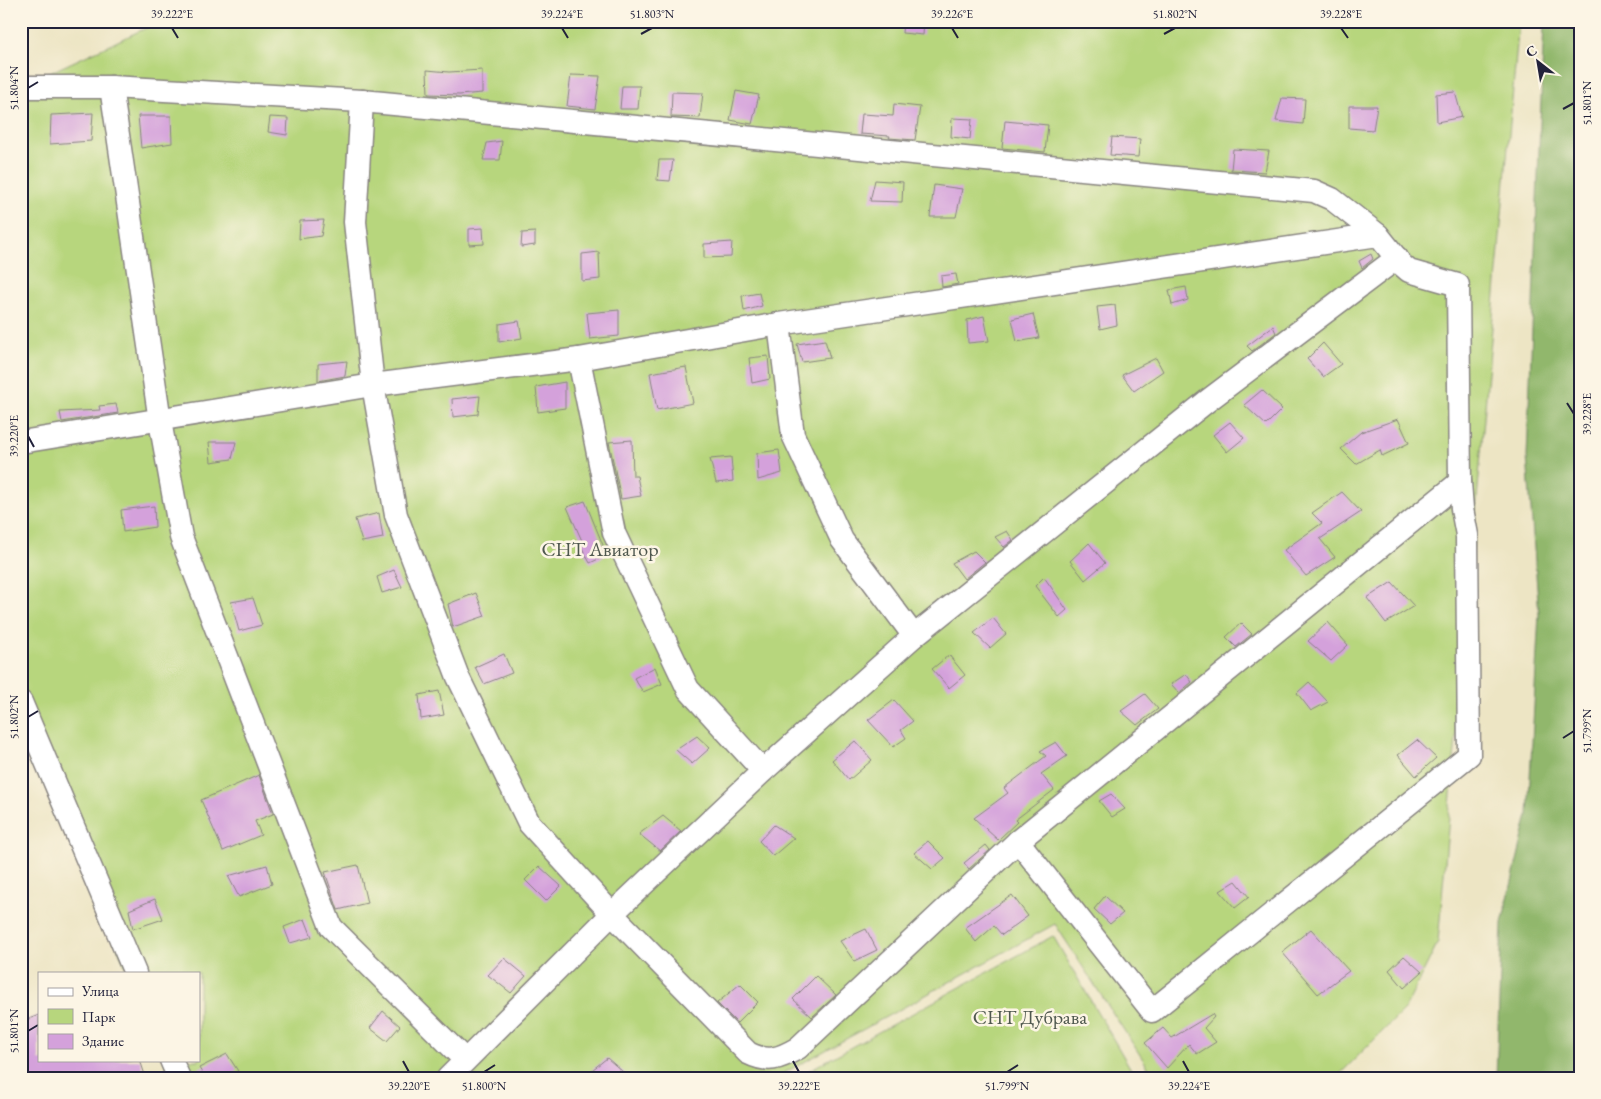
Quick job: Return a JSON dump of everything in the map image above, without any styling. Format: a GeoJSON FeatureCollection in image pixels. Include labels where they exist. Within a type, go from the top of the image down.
{"type":"FeatureCollection","features":[{"type":"Feature","properties":{"kind":"street"},"geometry":{"type":"LineString","coordinates":[[21,87],[111,87],[362,102],[1314,191],[1332,199],[1378,235],[1409,270],[1458,285],[1460,482],[1462,509],[1467,535],[1469,755],[1152,1011],[1018,841]]}},
{"type":"Feature","properties":{"kind":"street"},"geometry":{"type":"LineString","coordinates":[[111,87],[160,421],[181,537],[332,927],[465,1060]]}},
{"type":"Feature","properties":{"kind":"street"},"geometry":{"type":"LineString","coordinates":[[362,102],[355,222],[373,385],[396,515],[458,677],[529,823],[612,914],[748,1053],[761,1059],[770,1060],[785,1056],[798,1048],[1018,841],[1460,482]]}},
{"type":"Feature","properties":{"kind":"street"},"geometry":{"type":"LineString","coordinates":[[21,442],[373,385],[579,359],[779,324],[1378,235]]}},
{"type":"Feature","properties":{"kind":"street"},"geometry":{"type":"LineString","coordinates":[[448,1078],[612,914],[763,771],[914,636],[1206,402],[1397,258]]}},
{"type":"Feature","properties":{"kind":"street"},"geometry":{"type":"LineString","coordinates":[[779,324],[793,435],[842,540],[914,636]]}},
{"type":"Feature","properties":{"kind":"street"},"geometry":{"type":"LineString","coordinates":[[579,359],[614,533],[688,689],[763,771]]}},
{"type":"Feature","properties":{"kind":"street"},"geometry":{"type":"LineString","coordinates":[[21,702],[135,972]]}},
{"type":"Feature","properties":{"kind":"street"},"geometry":{"type":"LineString","coordinates":[[172,1062],[179,1078]]}},
{"type":"Feature","properties":{"kind":"green space","name":"СНТ Авиатор"},"geometry":{"type":"Polygon","coordinates":[[[161,21],[1519,21],[1438,942],[1405,1009],[1336,1078],[1155,1078],[1055,924],[775,1078],[172,1078],[165,1062],[200,1062],[200,972],[128,972],[21,719],[21,86],[161,21]]]}},
{"type":"Feature","properties":{"kind":"green space"},"geometry":{"type":"Polygon","coordinates":[[[1544,21],[1580,21],[1580,1078],[1496,1078],[1502,923],[1528,815],[1539,614],[1527,457],[1544,21]]]}},
{"type":"Feature","properties":{"kind":"green space","name":"СНТ Дубрава"},"geometry":{"type":"Polygon","coordinates":[[[1053,936],[1136,1078],[795,1078],[1053,936]]]}},
{"type":"Feature","properties":{"kind":"building"},"geometry":{"type":"Polygon","coordinates":[[[903,21],[924,21],[923,35],[902,33],[903,21]]]}},
{"type":"Feature","properties":{"kind":"building"},"geometry":{"type":"Polygon","coordinates":[[[427,70],[449,72],[482,70],[482,93],[459,95],[428,94],[427,70]]]}},
{"type":"Feature","properties":{"kind":"building"},"geometry":{"type":"Polygon","coordinates":[[[571,75],[600,76],[595,109],[567,106],[571,75]]]}},
{"type":"Feature","properties":{"kind":"building"},"geometry":{"type":"Polygon","coordinates":[[[622,86],[640,86],[638,109],[620,109],[622,86]]]}},
{"type":"Feature","properties":{"kind":"building"},"geometry":{"type":"Polygon","coordinates":[[[736,91],[759,95],[752,124],[730,120],[736,91]]]}},
{"type":"Feature","properties":{"kind":"building"},"geometry":{"type":"Polygon","coordinates":[[[672,92],[703,93],[700,118],[671,117],[672,92]]]}},
{"type":"Feature","properties":{"kind":"building"},"geometry":{"type":"Polygon","coordinates":[[[1455,92],[1462,117],[1437,122],[1436,94],[1455,92]]]}},
{"type":"Feature","properties":{"kind":"building"},"geometry":{"type":"Polygon","coordinates":[[[1282,98],[1305,99],[1303,124],[1276,121],[1282,98]]]}},
{"type":"Feature","properties":{"kind":"building"},"geometry":{"type":"Polygon","coordinates":[[[894,104],[920,107],[915,140],[860,134],[862,114],[893,116],[894,104]]]}},
{"type":"Feature","properties":{"kind":"building"},"geometry":{"type":"Polygon","coordinates":[[[1349,106],[1377,106],[1373,130],[1349,128],[1349,106]]]}},
{"type":"Feature","properties":{"kind":"building"},"geometry":{"type":"Polygon","coordinates":[[[93,113],[91,141],[50,144],[51,115],[93,113]]]}},
{"type":"Feature","properties":{"kind":"building"},"geometry":{"type":"Polygon","coordinates":[[[138,116],[171,116],[172,143],[141,148],[138,116]]]}},
{"type":"Feature","properties":{"kind":"building"},"geometry":{"type":"Polygon","coordinates":[[[270,117],[288,118],[287,135],[268,132],[270,117]]]}},
{"type":"Feature","properties":{"kind":"building"},"geometry":{"type":"Polygon","coordinates":[[[952,118],[972,119],[970,139],[951,137],[952,118]]]}},
{"type":"Feature","properties":{"kind":"building"},"geometry":{"type":"Polygon","coordinates":[[[1005,121],[1048,125],[1045,152],[1002,148],[1005,121]]]}},
{"type":"Feature","properties":{"kind":"building"},"geometry":{"type":"Polygon","coordinates":[[[1112,137],[1140,139],[1138,157],[1110,155],[1112,137]]]}},
{"type":"Feature","properties":{"kind":"building"},"geometry":{"type":"Polygon","coordinates":[[[502,141],[500,160],[483,160],[487,143],[502,141]]]}},
{"type":"Feature","properties":{"kind":"building"},"geometry":{"type":"Polygon","coordinates":[[[1233,149],[1269,151],[1265,172],[1231,170],[1233,149]]]}},
{"type":"Feature","properties":{"kind":"building"},"geometry":{"type":"Polygon","coordinates":[[[659,160],[673,160],[670,181],[657,180],[659,160]]]}},
{"type":"Feature","properties":{"kind":"building"},"geometry":{"type":"Polygon","coordinates":[[[875,180],[903,182],[902,202],[870,201],[875,180]]]}},
{"type":"Feature","properties":{"kind":"building"},"geometry":{"type":"Polygon","coordinates":[[[934,185],[962,189],[956,217],[930,217],[934,185]]]}},
{"type":"Feature","properties":{"kind":"building"},"geometry":{"type":"Polygon","coordinates":[[[324,220],[321,236],[299,239],[300,221],[324,220]]]}},
{"type":"Feature","properties":{"kind":"building"},"geometry":{"type":"Polygon","coordinates":[[[483,228],[484,244],[469,245],[469,229],[483,228]]]}},
{"type":"Feature","properties":{"kind":"building"},"geometry":{"type":"Polygon","coordinates":[[[535,232],[535,245],[521,247],[522,233],[535,232]]]}},
{"type":"Feature","properties":{"kind":"building"},"geometry":{"type":"Polygon","coordinates":[[[732,242],[731,257],[704,258],[704,244],[732,242]]]}},
{"type":"Feature","properties":{"kind":"building"},"geometry":{"type":"Polygon","coordinates":[[[599,252],[600,279],[582,281],[582,254],[599,252]]]}},
{"type":"Feature","properties":{"kind":"building"},"geometry":{"type":"Polygon","coordinates":[[[1371,254],[1373,259],[1362,268],[1359,261],[1371,254]]]}},
{"type":"Feature","properties":{"kind":"building"},"geometry":{"type":"Polygon","coordinates":[[[956,274],[958,284],[942,287],[941,276],[956,274]]]}},
{"type":"Feature","properties":{"kind":"building"},"geometry":{"type":"Polygon","coordinates":[[[1186,287],[1188,300],[1172,305],[1169,290],[1186,287]]]}},
{"type":"Feature","properties":{"kind":"building"},"geometry":{"type":"Polygon","coordinates":[[[759,293],[762,306],[744,311],[742,296],[759,293]]]}},
{"type":"Feature","properties":{"kind":"building"},"geometry":{"type":"Polygon","coordinates":[[[1115,305],[1117,325],[1100,329],[1097,307],[1115,305]]]}},
{"type":"Feature","properties":{"kind":"building"},"geometry":{"type":"Polygon","coordinates":[[[619,310],[619,336],[590,339],[587,313],[619,310]]]}},
{"type":"Feature","properties":{"kind":"building"},"geometry":{"type":"Polygon","coordinates":[[[1033,314],[1039,338],[1017,342],[1012,319],[1033,314]]]}},
{"type":"Feature","properties":{"kind":"building"},"geometry":{"type":"Polygon","coordinates":[[[984,316],[989,341],[968,343],[967,320],[984,316]]]}},
{"type":"Feature","properties":{"kind":"building"},"geometry":{"type":"Polygon","coordinates":[[[519,321],[522,338],[499,342],[499,324],[519,321]]]}},
{"type":"Feature","properties":{"kind":"building"},"geometry":{"type":"Polygon","coordinates":[[[1273,326],[1276,333],[1252,351],[1247,346],[1273,326]]]}},
{"type":"Feature","properties":{"kind":"building"},"geometry":{"type":"Polygon","coordinates":[[[825,340],[830,358],[802,362],[797,344],[825,340]]]}},
{"type":"Feature","properties":{"kind":"building"},"geometry":{"type":"Polygon","coordinates":[[[1323,343],[1341,364],[1323,377],[1307,359],[1323,343]]]}},
{"type":"Feature","properties":{"kind":"building"},"geometry":{"type":"Polygon","coordinates":[[[768,356],[770,379],[752,383],[749,358],[768,356]]]}},
{"type":"Feature","properties":{"kind":"building"},"geometry":{"type":"Polygon","coordinates":[[[1156,358],[1163,371],[1134,391],[1122,375],[1156,358]]]}},
{"type":"Feature","properties":{"kind":"building"},"geometry":{"type":"Polygon","coordinates":[[[347,361],[345,376],[318,381],[318,364],[347,361]]]}},
{"type":"Feature","properties":{"kind":"building"},"geometry":{"type":"Polygon","coordinates":[[[686,367],[693,403],[657,410],[650,373],[686,367]]]}},
{"type":"Feature","properties":{"kind":"building"},"geometry":{"type":"Polygon","coordinates":[[[565,382],[565,408],[538,412],[536,387],[565,382]]]}},
{"type":"Feature","properties":{"kind":"building"},"geometry":{"type":"Polygon","coordinates":[[[1262,390],[1282,409],[1266,425],[1244,405],[1262,390]]]}},
{"type":"Feature","properties":{"kind":"building"},"geometry":{"type":"Polygon","coordinates":[[[480,396],[478,414],[453,417],[452,399],[480,396]]]}},
{"type":"Feature","properties":{"kind":"building"},"geometry":{"type":"Polygon","coordinates":[[[116,404],[118,413],[62,422],[60,412],[100,410],[99,406],[116,404]]]}},
{"type":"Feature","properties":{"kind":"building"},"geometry":{"type":"Polygon","coordinates":[[[1398,419],[1409,443],[1382,456],[1380,450],[1356,464],[1341,449],[1361,432],[1398,419]]]}},
{"type":"Feature","properties":{"kind":"building"},"geometry":{"type":"Polygon","coordinates":[[[1230,422],[1244,438],[1227,452],[1213,435],[1230,422]]]}},
{"type":"Feature","properties":{"kind":"building"},"geometry":{"type":"Polygon","coordinates":[[[632,440],[633,476],[637,476],[641,496],[621,499],[609,442],[632,440]]]}},
{"type":"Feature","properties":{"kind":"building"},"geometry":{"type":"Polygon","coordinates":[[[209,442],[236,442],[232,459],[211,462],[209,442]]]}},
{"type":"Feature","properties":{"kind":"building"},"geometry":{"type":"Polygon","coordinates":[[[779,450],[782,473],[758,480],[757,453],[779,450]]]}},
{"type":"Feature","properties":{"kind":"building"},"geometry":{"type":"Polygon","coordinates":[[[731,457],[733,481],[716,483],[710,459],[731,457]]]}},
{"type":"Feature","properties":{"kind":"building"},"geometry":{"type":"Polygon","coordinates":[[[1342,492],[1361,512],[1320,539],[1335,557],[1306,576],[1284,550],[1322,523],[1312,513],[1342,492]]]}},
{"type":"Feature","properties":{"kind":"building"},"geometry":{"type":"Polygon","coordinates":[[[585,501],[607,555],[590,563],[580,544],[583,543],[567,507],[585,501]]]}},
{"type":"Feature","properties":{"kind":"building"},"geometry":{"type":"Polygon","coordinates":[[[154,506],[155,527],[123,532],[121,510],[154,506]]]}},
{"type":"Feature","properties":{"kind":"building"},"geometry":{"type":"Polygon","coordinates":[[[379,513],[383,538],[362,542],[355,519],[379,513]]]}},
{"type":"Feature","properties":{"kind":"building"},"geometry":{"type":"Polygon","coordinates":[[[1007,531],[1013,540],[1004,547],[995,537],[1007,531]]]}},
{"type":"Feature","properties":{"kind":"building"},"geometry":{"type":"Polygon","coordinates":[[[1089,543],[1105,563],[1085,580],[1070,561],[1089,543]]]}},
{"type":"Feature","properties":{"kind":"building"},"geometry":{"type":"Polygon","coordinates":[[[974,551],[985,562],[964,579],[952,563],[974,551]]]}},
{"type":"Feature","properties":{"kind":"building"},"geometry":{"type":"Polygon","coordinates":[[[394,570],[402,587],[382,593],[377,577],[394,570]]]}},
{"type":"Feature","properties":{"kind":"building"},"geometry":{"type":"Polygon","coordinates":[[[1044,577],[1067,610],[1059,617],[1035,586],[1044,577]]]}},
{"type":"Feature","properties":{"kind":"building"},"geometry":{"type":"Polygon","coordinates":[[[1392,582],[1414,606],[1386,623],[1367,598],[1392,582]]]}},
{"type":"Feature","properties":{"kind":"building"},"geometry":{"type":"Polygon","coordinates":[[[476,593],[485,616],[453,627],[448,604],[476,593]]]}},
{"type":"Feature","properties":{"kind":"building"},"geometry":{"type":"Polygon","coordinates":[[[253,598],[262,625],[239,631],[231,602],[253,598]]]}},
{"type":"Feature","properties":{"kind":"building"},"geometry":{"type":"Polygon","coordinates":[[[993,618],[1006,634],[990,648],[974,633],[993,618]]]}},
{"type":"Feature","properties":{"kind":"building"},"geometry":{"type":"Polygon","coordinates":[[[1328,622],[1348,645],[1331,661],[1308,641],[1328,622]]]}},
{"type":"Feature","properties":{"kind":"building"},"geometry":{"type":"Polygon","coordinates":[[[1241,623],[1252,634],[1236,647],[1226,637],[1241,623]]]}},
{"type":"Feature","properties":{"kind":"building"},"geometry":{"type":"Polygon","coordinates":[[[504,654],[512,673],[484,684],[475,667],[504,654]]]}},
{"type":"Feature","properties":{"kind":"building"},"geometry":{"type":"Polygon","coordinates":[[[949,655],[965,675],[949,688],[932,669],[949,655]]]}},
{"type":"Feature","properties":{"kind":"building"},"geometry":{"type":"Polygon","coordinates":[[[655,667],[662,684],[643,692],[634,678],[655,667]]]}},
{"type":"Feature","properties":{"kind":"building"},"geometry":{"type":"Polygon","coordinates":[[[1186,674],[1192,682],[1179,693],[1171,684],[1186,674]]]}},
{"type":"Feature","properties":{"kind":"building"},"geometry":{"type":"Polygon","coordinates":[[[1309,682],[1328,702],[1311,711],[1297,693],[1309,682]]]}},
{"type":"Feature","properties":{"kind":"building"},"geometry":{"type":"Polygon","coordinates":[[[439,691],[444,715],[421,719],[419,695],[439,691]]]}},
{"type":"Feature","properties":{"kind":"building"},"geometry":{"type":"Polygon","coordinates":[[[1145,694],[1158,709],[1137,725],[1121,711],[1145,694]]]}},
{"type":"Feature","properties":{"kind":"building"},"geometry":{"type":"Polygon","coordinates":[[[894,700],[913,721],[901,730],[906,738],[893,747],[868,720],[894,700]]]}},
{"type":"Feature","properties":{"kind":"building"},"geometry":{"type":"Polygon","coordinates":[[[697,736],[710,748],[692,764],[676,750],[697,736]]]}},
{"type":"Feature","properties":{"kind":"building"},"geometry":{"type":"Polygon","coordinates":[[[1417,740],[1436,758],[1416,776],[1398,755],[1417,740]]]}},
{"type":"Feature","properties":{"kind":"building"},"geometry":{"type":"Polygon","coordinates":[[[855,741],[872,760],[849,780],[832,760],[855,741]]]}},
{"type":"Feature","properties":{"kind":"building"},"geometry":{"type":"Polygon","coordinates":[[[1056,742],[1067,756],[1041,774],[1054,790],[1015,820],[1017,822],[998,840],[974,818],[1008,793],[1004,788],[1046,756],[1040,751],[1056,742]]]}},
{"type":"Feature","properties":{"kind":"building"},"geometry":{"type":"Polygon","coordinates":[[[259,775],[273,814],[255,821],[261,835],[223,851],[201,800],[259,775]]]}},
{"type":"Feature","properties":{"kind":"building"},"geometry":{"type":"Polygon","coordinates":[[[1111,794],[1125,809],[1112,817],[1099,801],[1111,794]]]}},
{"type":"Feature","properties":{"kind":"building"},"geometry":{"type":"Polygon","coordinates":[[[663,816],[681,831],[660,851],[639,834],[663,816]]]}},
{"type":"Feature","properties":{"kind":"building"},"geometry":{"type":"Polygon","coordinates":[[[774,825],[794,838],[773,856],[759,841],[774,825]]]}},
{"type":"Feature","properties":{"kind":"building"},"geometry":{"type":"Polygon","coordinates":[[[928,841],[945,858],[932,869],[914,853],[928,841]]]}},
{"type":"Feature","properties":{"kind":"building"},"geometry":{"type":"Polygon","coordinates":[[[986,845],[990,850],[969,869],[964,863],[986,845]]]}},
{"type":"Feature","properties":{"kind":"building"},"geometry":{"type":"Polygon","coordinates":[[[267,865],[272,884],[239,897],[228,876],[267,865]]]}},
{"type":"Feature","properties":{"kind":"building"},"geometry":{"type":"Polygon","coordinates":[[[358,865],[367,903],[338,910],[325,872],[358,865]]]}},
{"type":"Feature","properties":{"kind":"building"},"geometry":{"type":"Polygon","coordinates":[[[539,866],[561,886],[546,901],[525,880],[539,866]]]}},
{"type":"Feature","properties":{"kind":"building"},"geometry":{"type":"Polygon","coordinates":[[[1236,881],[1249,897],[1235,908],[1220,891],[1236,881]]]}},
{"type":"Feature","properties":{"kind":"building"},"geometry":{"type":"Polygon","coordinates":[[[1012,895],[1028,916],[1002,935],[994,926],[976,942],[965,928],[1012,895]]]}},
{"type":"Feature","properties":{"kind":"building"},"geometry":{"type":"Polygon","coordinates":[[[1105,896],[1123,913],[1110,924],[1094,909],[1105,896]]]}},
{"type":"Feature","properties":{"kind":"building"},"geometry":{"type":"Polygon","coordinates":[[[155,899],[163,919],[133,929],[129,910],[155,899]]]}},
{"type":"Feature","properties":{"kind":"building"},"geometry":{"type":"Polygon","coordinates":[[[305,919],[312,937],[290,943],[284,927],[305,919]]]}},
{"type":"Feature","properties":{"kind":"building"},"geometry":{"type":"Polygon","coordinates":[[[866,929],[877,950],[854,961],[840,941],[866,929]]]}},
{"type":"Feature","properties":{"kind":"building"},"geometry":{"type":"Polygon","coordinates":[[[1311,929],[1349,971],[1318,994],[1282,952],[1311,929]]]}},
{"type":"Feature","properties":{"kind":"building"},"geometry":{"type":"Polygon","coordinates":[[[1404,956],[1422,972],[1404,988],[1389,970],[1404,956]]]}},
{"type":"Feature","properties":{"kind":"building"},"geometry":{"type":"Polygon","coordinates":[[[504,958],[526,976],[511,993],[488,975],[504,958]]]}},
{"type":"Feature","properties":{"kind":"building"},"geometry":{"type":"Polygon","coordinates":[[[816,976],[836,995],[812,1017],[793,999],[816,976]]]}},
{"type":"Feature","properties":{"kind":"building"},"geometry":{"type":"Polygon","coordinates":[[[740,984],[758,1002],[737,1023],[717,1003],[740,984]]]}},
{"type":"Feature","properties":{"kind":"building"},"geometry":{"type":"Polygon","coordinates":[[[383,1011],[400,1026],[387,1041],[370,1028],[383,1011]]]}},
{"type":"Feature","properties":{"kind":"building"},"geometry":{"type":"Polygon","coordinates":[[[1212,1014],[1214,1017],[1204,1028],[1216,1042],[1197,1054],[1189,1044],[1167,1068],[1145,1043],[1163,1028],[1172,1038],[1212,1014]]]}},
{"type":"Feature","properties":{"kind":"building"},"geometry":{"type":"Polygon","coordinates":[[[38,1015],[38,1062],[141,1062],[146,1078],[21,1078],[21,1022],[38,1015]]]}},
{"type":"Feature","properties":{"kind":"building"},"geometry":{"type":"Polygon","coordinates":[[[227,1054],[238,1071],[226,1078],[205,1078],[199,1068],[227,1054]]]}},
{"type":"Feature","properties":{"kind":"building"},"geometry":{"type":"Polygon","coordinates":[[[607,1058],[630,1078],[600,1078],[592,1070],[607,1058]]]}}]}
